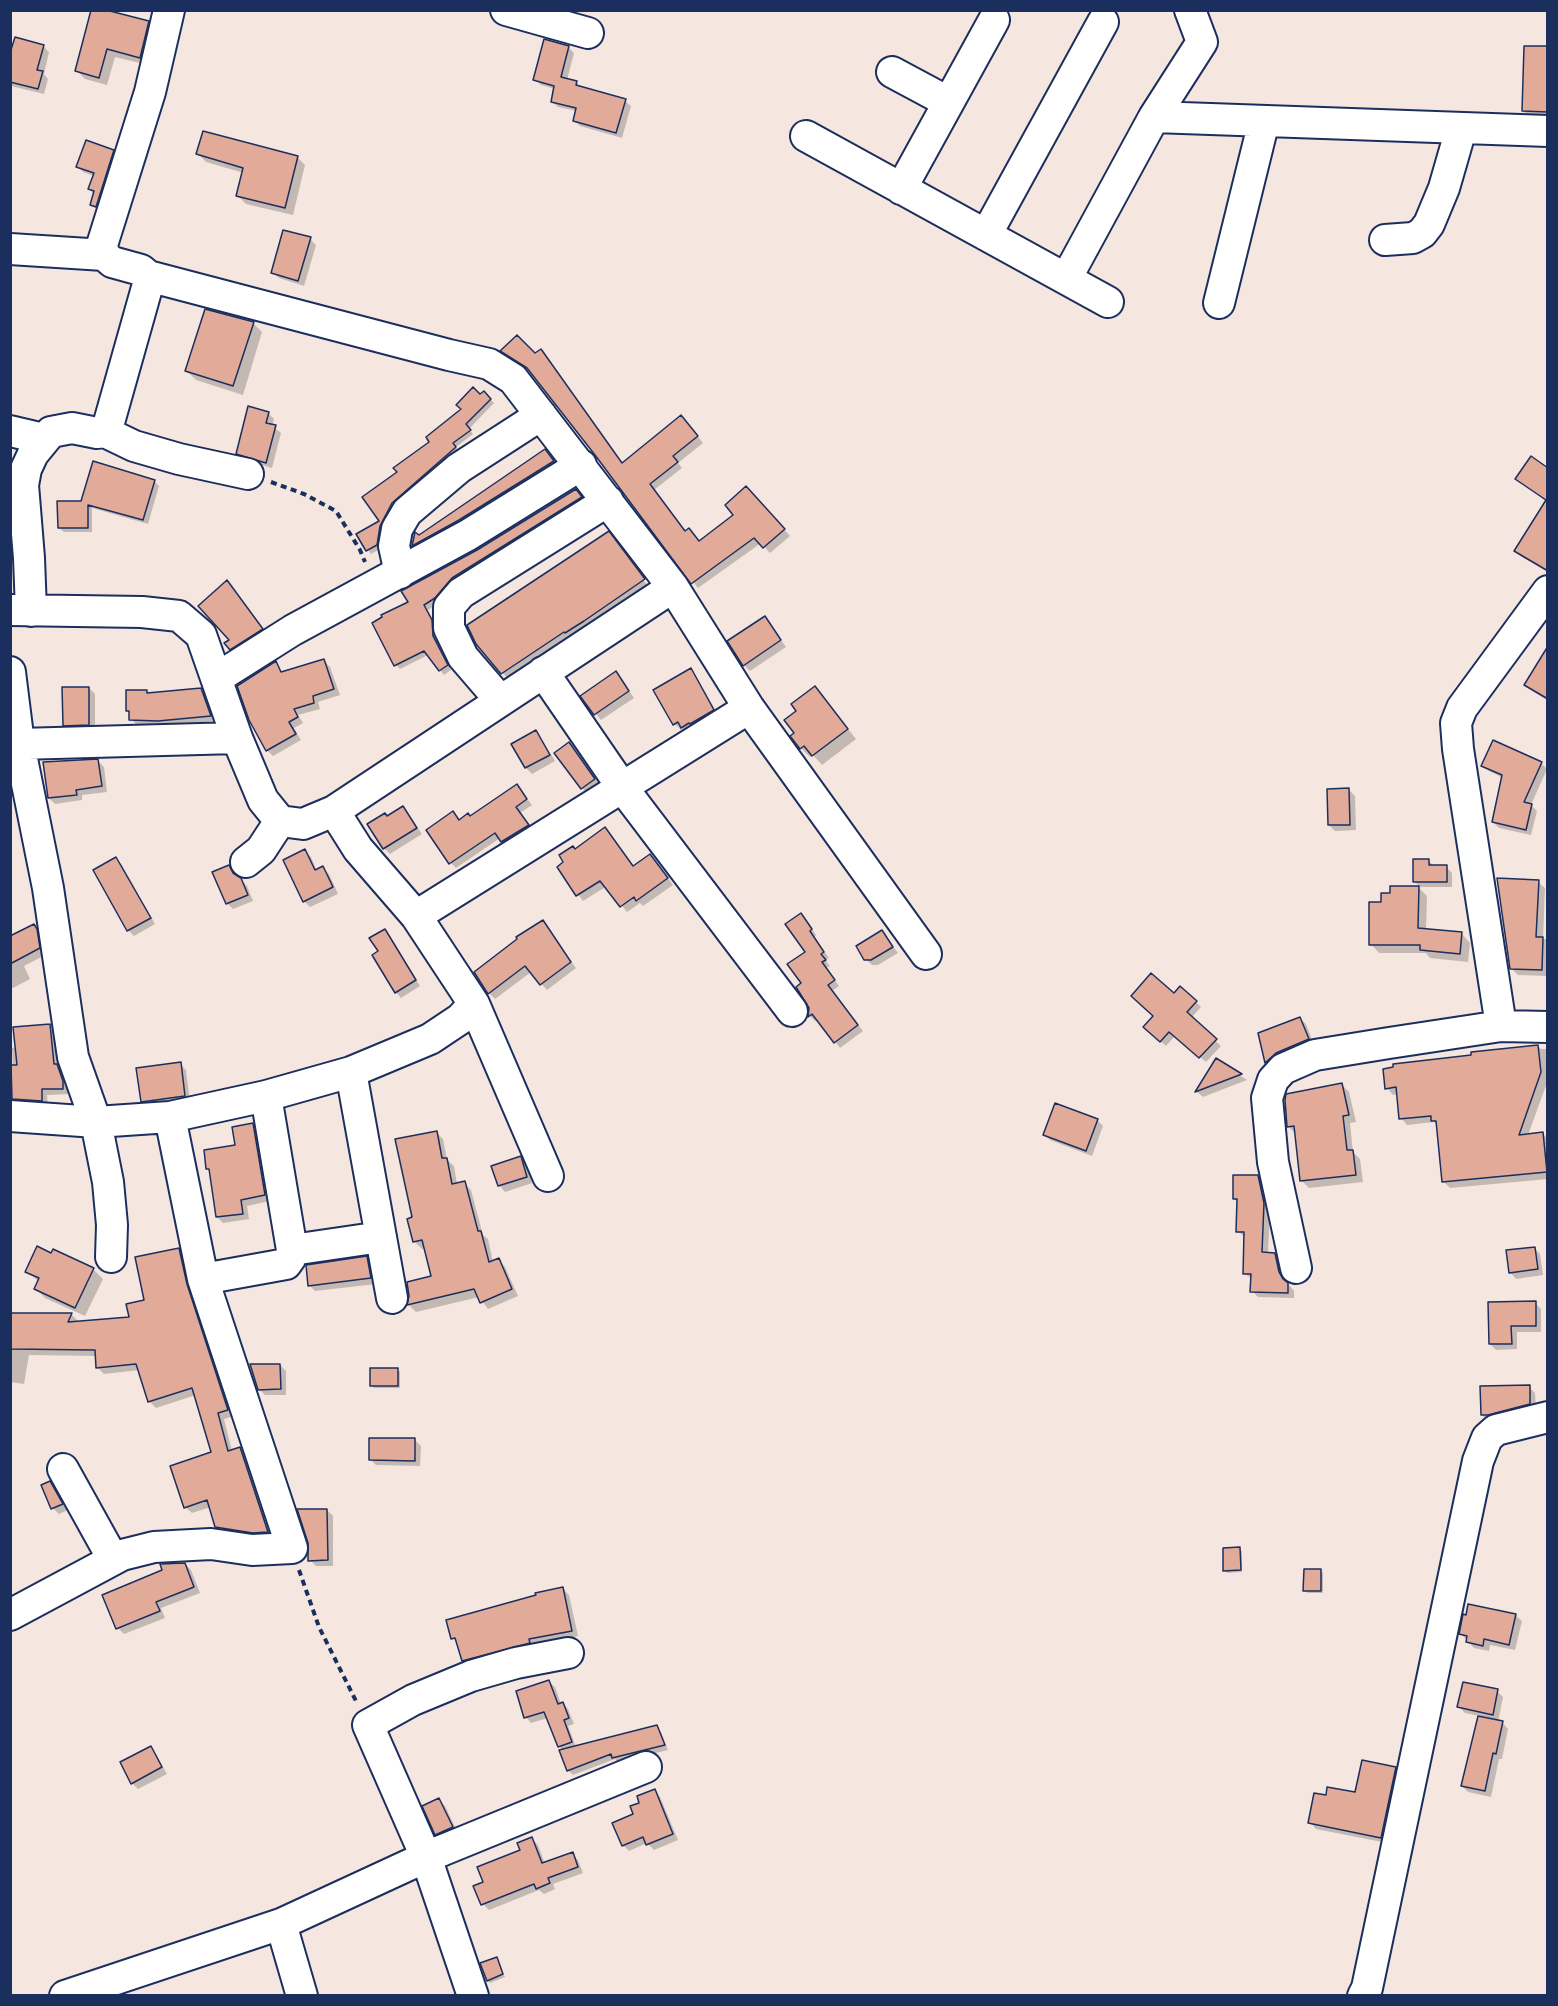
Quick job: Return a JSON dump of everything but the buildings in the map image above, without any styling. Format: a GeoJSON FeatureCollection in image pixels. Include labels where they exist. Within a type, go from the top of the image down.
{"type":"FeatureCollection","features":[{"type":"Feature","properties":{"kind":"street"},"geometry":{"type":"LineString","coordinates":[[169,10],[150,92],[102,245],[105,255],[112,262],[141,270],[148,276],[450,356],[489,364],[513,379],[673,587],[749,708],[926,954]]}},
{"type":"Feature","properties":{"kind":"street"},"geometry":{"type":"LineString","coordinates":[[506,10],[588,33]]}},
{"type":"Feature","properties":{"kind":"street"},"geometry":{"type":"LineString","coordinates":[[1066,279],[1154,117],[1202,42],[1190,10]]}},
{"type":"Feature","properties":{"kind":"street"},"geometry":{"type":"LineString","coordinates":[[901,189],[994,20]]}},
{"type":"Feature","properties":{"kind":"street"},"geometry":{"type":"LineString","coordinates":[[986,235],[1103,22]]}},
{"type":"Feature","properties":{"kind":"street"},"geometry":{"type":"LineString","coordinates":[[892,72],[948,102]]}},
{"type":"Feature","properties":{"kind":"street"},"geometry":{"type":"LineString","coordinates":[[1154,117],[1548,131]]}},
{"type":"Feature","properties":{"kind":"street"},"geometry":{"type":"LineString","coordinates":[[1220,303],[1264,121]]}},
{"type":"Feature","properties":{"kind":"street"},"geometry":{"type":"LineString","coordinates":[[1385,240],[1413,238],[1422,233],[1430,224],[1444,188],[1461,129]]}},
{"type":"Feature","properties":{"kind":"street"},"geometry":{"type":"LineString","coordinates":[[806,136],[1108,302]]}},
{"type":"Feature","properties":{"kind":"street"},"geometry":{"type":"LineString","coordinates":[[10,249],[105,255]]}},
{"type":"Feature","properties":{"kind":"street"},"geometry":{"type":"LineString","coordinates":[[105,432],[145,295],[148,276]]}},
{"type":"Feature","properties":{"kind":"street"},"geometry":{"type":"LineString","coordinates":[[400,573],[394,546],[397,529],[407,512],[459,468],[541,415]]}},
{"type":"Feature","properties":{"kind":"street"},"geometry":{"type":"LineString","coordinates":[[248,474],[179,459],[134,446],[105,432],[72,428],[51,432],[33,454],[26,469],[23,485],[30,558],[21,611],[142,612],[179,616],[201,635],[237,738],[263,800],[280,821],[303,824],[334,811],[673,587]]}},
{"type":"Feature","properties":{"kind":"street"},"geometry":{"type":"LineString","coordinates":[[10,431],[44,439]]}},
{"type":"Feature","properties":{"kind":"street"},"geometry":{"type":"LineString","coordinates":[[217,678],[293,630],[468,535],[580,465]]}},
{"type":"Feature","properties":{"kind":"street"},"geometry":{"type":"LineString","coordinates":[[500,700],[463,657],[450,628],[450,607],[461,593],[608,501]]}},
{"type":"Feature","properties":{"kind":"street"},"geometry":{"type":"LineString","coordinates":[[1501,1026],[1458,749],[1456,723],[1462,708],[1548,591]]}},
{"type":"Feature","properties":{"kind":"street"},"geometry":{"type":"LineString","coordinates":[[10,672],[19,744],[48,888],[73,1057],[96,1122],[108,1182],[112,1225],[111,1257]]}},
{"type":"Feature","properties":{"kind":"street"},"geometry":{"type":"LineString","coordinates":[[543,672],[622,787],[792,1011]]}},
{"type":"Feature","properties":{"kind":"street"},"geometry":{"type":"LineString","coordinates":[[416,916],[749,708]]}},
{"type":"Feature","properties":{"kind":"street"},"geometry":{"type":"LineString","coordinates":[[19,744],[237,738]]}},
{"type":"Feature","properties":{"kind":"street"},"geometry":{"type":"LineString","coordinates":[[334,811],[358,849],[416,916],[474,1004],[548,1176]]}},
{"type":"Feature","properties":{"kind":"street"},"geometry":{"type":"LineString","coordinates":[[246,861],[261,850],[280,821]]}},
{"type":"Feature","properties":{"kind":"street"},"geometry":{"type":"LineString","coordinates":[[10,1116],[96,1122],[170,1117],[266,1096],[351,1072],[430,1039],[460,1019],[474,1004]]}},
{"type":"Feature","properties":{"kind":"street"},"geometry":{"type":"LineString","coordinates":[[1296,1268],[1273,1162],[1267,1098],[1273,1080],[1283,1070],[1315,1055],[1501,1026],[1547,1033]]}},
{"type":"Feature","properties":{"kind":"street"},"geometry":{"type":"LineString","coordinates":[[351,1072],[392,1298]]}},
{"type":"Feature","properties":{"kind":"street"},"geometry":{"type":"LineString","coordinates":[[203,1279],[286,1264],[291,1257],[292,1250],[266,1096]]}},
{"type":"Feature","properties":{"kind":"street"},"geometry":{"type":"LineString","coordinates":[[10,1615],[113,1558],[154,1547],[211,1544],[252,1550],[292,1548],[203,1279],[170,1117]]}},
{"type":"Feature","properties":{"kind":"street"},"geometry":{"type":"LineString","coordinates":[[292,1250],[381,1237]]}},
{"type":"Feature","properties":{"kind":"street"},"geometry":{"type":"LineString","coordinates":[[1363,1995],[1367,1988],[1478,1461],[1487,1438],[1496,1430],[1548,1417]]}},
{"type":"Feature","properties":{"kind":"street"},"geometry":{"type":"LineString","coordinates":[[63,1469],[113,1558]]}},
{"type":"Feature","properties":{"kind":"street"},"geometry":{"type":"LineString","coordinates":[[472,1995],[426,1857],[368,1725],[413,1701],[471,1676],[516,1663],[568,1653]]}},
{"type":"Feature","properties":{"kind":"street"},"geometry":{"type":"LineString","coordinates":[[65,1995],[118,1988],[281,1924],[426,1857],[646,1767]]}},
{"type":"Feature","properties":{"kind":"street"},"geometry":{"type":"LineString","coordinates":[[281,1924],[302,1995]]}},
{"type":"Feature","properties":{"kind":"path"},"geometry":{"type":"LineString","coordinates":[[248,474],[304,494],[336,510],[360,550],[374,588]]}},
{"type":"Feature","properties":{"kind":"path"},"geometry":{"type":"LineString","coordinates":[[292,1548],[319,1627],[368,1725]]}}]}
